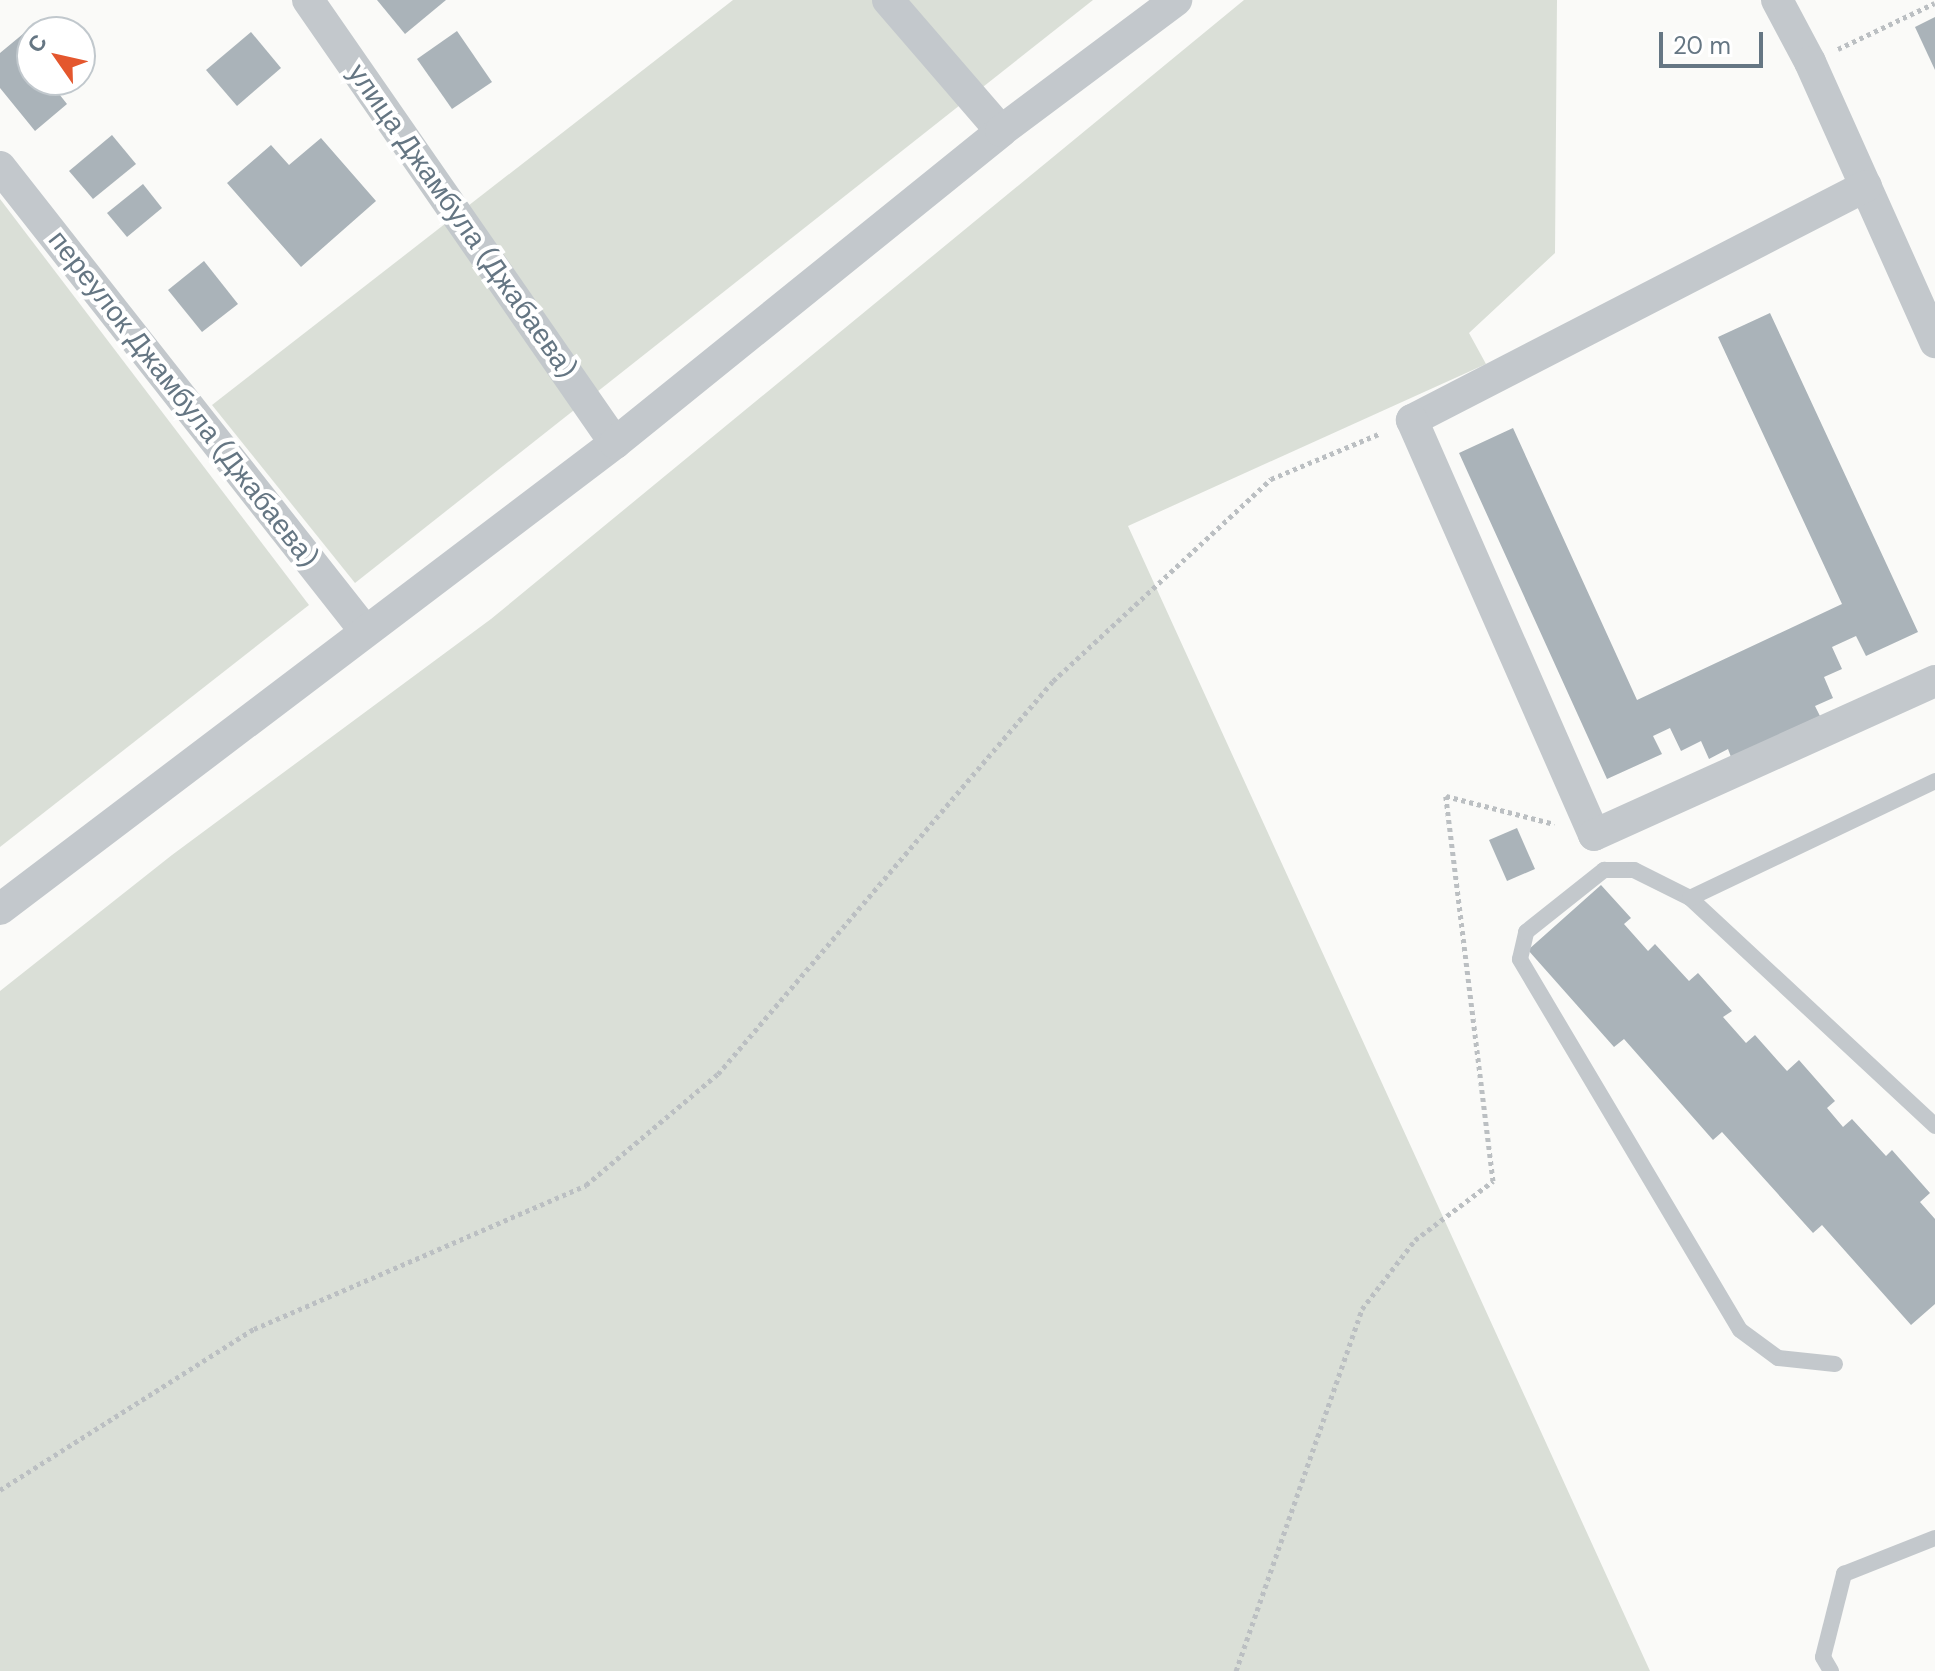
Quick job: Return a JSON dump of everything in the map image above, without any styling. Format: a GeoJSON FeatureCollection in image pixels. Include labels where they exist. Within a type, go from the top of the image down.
{"type":"FeatureCollection","features":[{"type":"Feature","properties":{"kind":"street","name":"улица Джамбула (Джабаева)"},"geometry":{"type":"LineString","coordinates":[[308,0],[615,443]]}},
{"type":"Feature","properties":{"kind":"street"},"geometry":{"type":"LineString","coordinates":[[888,0],[1001,131]]}},
{"type":"Feature","properties":{"kind":"street"},"geometry":{"type":"LineString","coordinates":[[0,909],[615,443],[1001,131],[1176,0]]}},
{"type":"Feature","properties":{"kind":"street"},"geometry":{"type":"LineString","coordinates":[[1777,0],[1810,62],[1935,342]]}},
{"type":"Feature","properties":{"kind":"street","name":"переулок Джамбула (Джабаева)"},"geometry":{"type":"LineString","coordinates":[[0,167],[365,631]]}},
{"type":"Feature","properties":{"kind":"street"},"geometry":{"type":"LineString","coordinates":[[1866,186],[1412,420],[1594,835],[1935,681]]}},
{"type":"Feature","properties":{"kind":"lane"},"geometry":{"type":"LineString","coordinates":[[1690,898],[1935,781]]}},
{"type":"Feature","properties":{"kind":"lane"},"geometry":{"type":"LineString","coordinates":[[1835,1364],[1778,1358],[1740,1330],[1520,959],[1526,932],[1604,870],[1634,870],[1690,898],[1935,1126]]}},
{"type":"Feature","properties":{"kind":"lane"},"geometry":{"type":"LineString","coordinates":[[1831,1671],[1823,1657],[1844,1574],[1935,1538]]}},
{"type":"Feature","properties":{"kind":"path"},"geometry":{"type":"LineString","coordinates":[[1810,62],[1935,3]]}},
{"type":"Feature","properties":{"kind":"path"},"geometry":{"type":"LineString","coordinates":[[0,1490],[254,1329],[586,1185],[718,1074],[1065,671],[1271,479],[1412,420]]}},
{"type":"Feature","properties":{"kind":"path"},"geometry":{"type":"LineString","coordinates":[[1236,1671],[1362,1309],[1415,1240],[1493,1181],[1446,796],[1594,835]]}},
{"type":"Feature","properties":{"kind":"shaded area"},"geometry":{"type":"Polygon","coordinates":[[[733,0],[1093,0],[355,583],[212,405],[733,0]]]}},
{"type":"Feature","properties":{"kind":"shaded area"},"geometry":{"type":"Polygon","coordinates":[[[1244,0],[1557,0],[1555,253],[1469,333],[1486,364],[1128,526],[1650,1671],[0,1671],[0,991],[172,855],[491,619],[1244,0]]]}},
{"type":"Feature","properties":{"kind":"shaded area"},"geometry":{"type":"Polygon","coordinates":[[[0,199],[309,605],[0,847],[0,199]]]}},
{"type":"Feature","properties":{"kind":"building"},"geometry":{"type":"Polygon","coordinates":[[[377,0],[446,0],[405,34],[377,0]]]}},
{"type":"Feature","properties":{"kind":"building"},"geometry":{"type":"Polygon","coordinates":[[[1935,17],[1935,70],[1915,27],[1935,17]]]}},
{"type":"Feature","properties":{"kind":"building"},"geometry":{"type":"Polygon","coordinates":[[[457,31],[492,82],[452,109],[417,59],[457,31]]]}},
{"type":"Feature","properties":{"kind":"building"},"geometry":{"type":"Polygon","coordinates":[[[251,32],[281,68],[237,106],[206,70],[251,32]]]}},
{"type":"Feature","properties":{"kind":"building"},"geometry":{"type":"Polygon","coordinates":[[[16,40],[16,96],[61,96],[67,104],[35,131],[0,88],[0,53],[16,40]]]}},
{"type":"Feature","properties":{"kind":"building"},"geometry":{"type":"Polygon","coordinates":[[[112,135],[136,164],[93,199],[69,171],[112,135]]]}},
{"type":"Feature","properties":{"kind":"building"},"geometry":{"type":"Polygon","coordinates":[[[321,138],[376,201],[301,267],[227,183],[271,145],[289,165],[321,138]]]}},
{"type":"Feature","properties":{"kind":"building"},"geometry":{"type":"Polygon","coordinates":[[[143,184],[162,208],[127,237],[107,213],[143,184]]]}},
{"type":"Feature","properties":{"kind":"building"},"geometry":{"type":"Polygon","coordinates":[[[204,261],[238,304],[202,332],[168,290],[204,261]]]}},
{"type":"Feature","properties":{"kind":"building"},"geometry":{"type":"Polygon","coordinates":[[[1770,313],[1918,632],[1866,656],[1856,636],[1832,647],[1842,669],[1824,677],[1833,698],[1815,706],[1820,716],[1731,757],[1728,749],[1709,759],[1701,741],[1681,751],[1670,728],[1653,736],[1662,754],[1607,779],[1459,453],[1513,428],[1637,700],[1842,604],[1718,337],[1770,313]]]}},
{"type":"Feature","properties":{"kind":"building"},"geometry":{"type":"Polygon","coordinates":[[[1517,828],[1535,869],[1507,881],[1489,840],[1517,828]]]}},
{"type":"Feature","properties":{"kind":"building"},"geometry":{"type":"Polygon","coordinates":[[[1601,885],[1631,918],[1624,924],[1648,951],[1655,944],[1689,981],[1698,973],[1732,1011],[1723,1017],[1746,1043],[1755,1035],[1787,1071],[1799,1060],[1835,1101],[1827,1108],[1843,1127],[1852,1119],[1886,1156],[1892,1150],[1930,1193],[1920,1202],[1935,1219],[1935,1304],[1911,1325],[1822,1225],[1813,1233],[1722,1132],[1713,1140],[1624,1039],[1614,1047],[1528,950],[1601,885]]]}}]}
